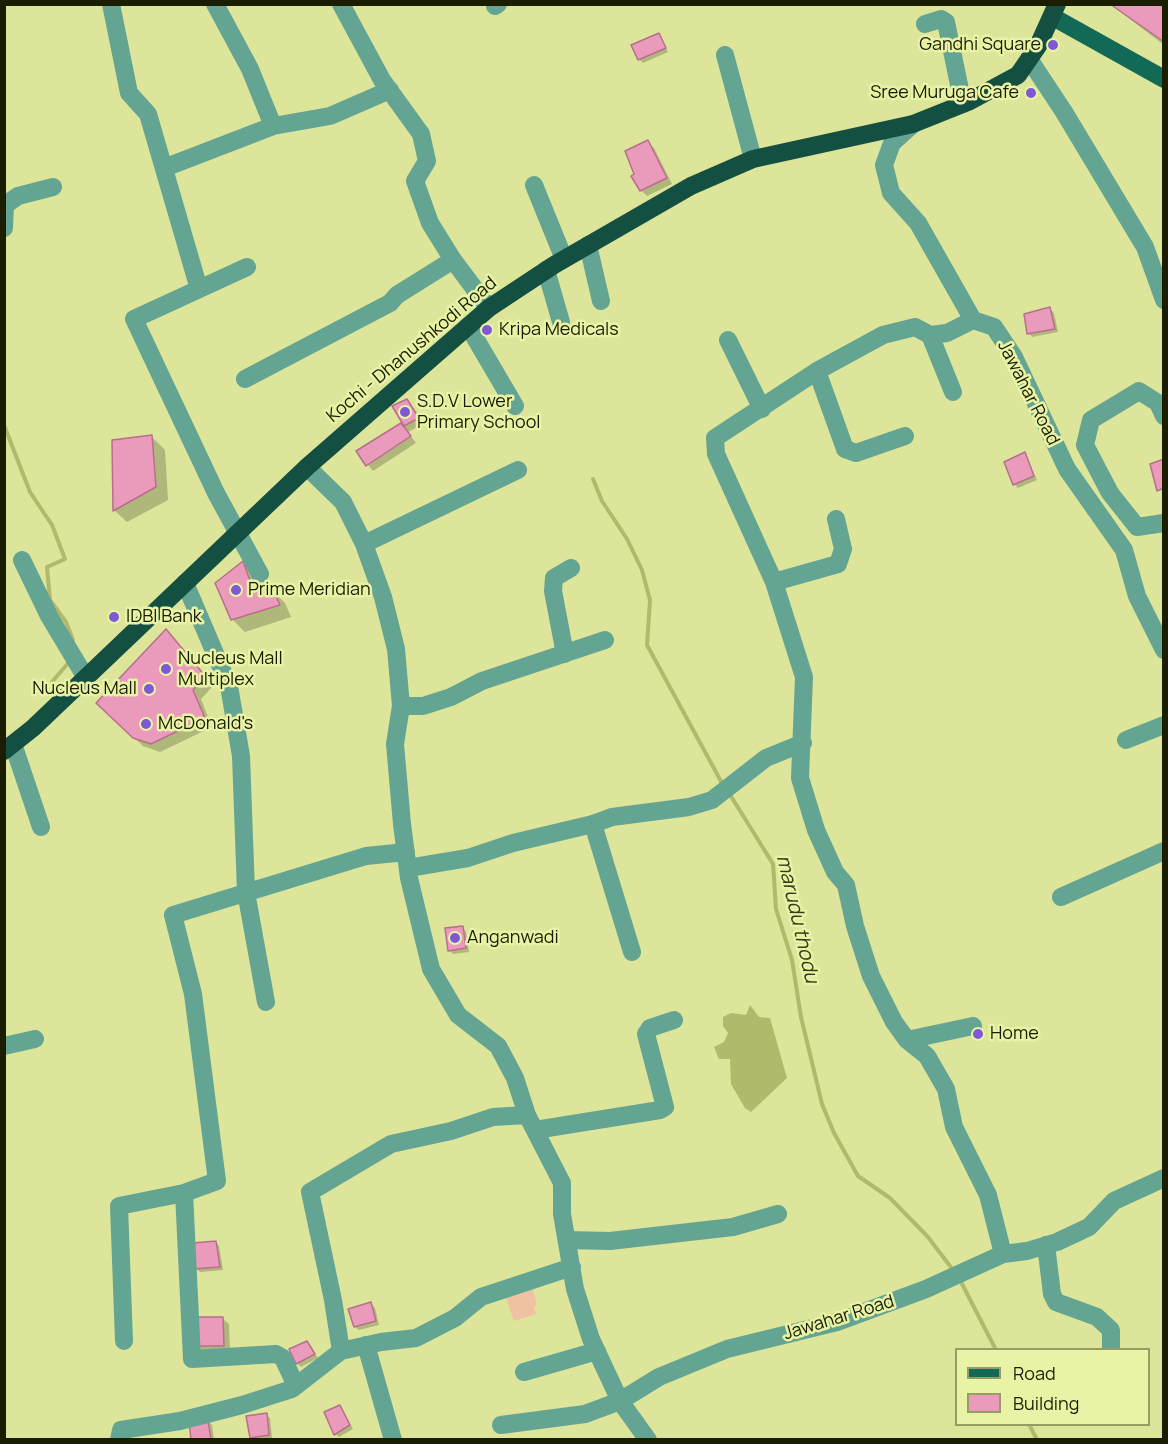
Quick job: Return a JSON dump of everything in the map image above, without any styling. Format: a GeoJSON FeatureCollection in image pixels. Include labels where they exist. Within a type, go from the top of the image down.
{"type":"FeatureCollection","features":[{"type":"Feature","properties":{"kind":"highway","name":"Kochi - Dhanushkodi Road"},"geometry":{"type":"LineString","coordinates":[[9,748],[77,666],[185,583],[307,467],[489,308],[564,259],[692,186],[753,159],[913,124],[963,104],[1018,75],[1055,11]]}},
{"type":"Feature","properties":{"kind":"main road"},"geometry":{"type":"LineString","coordinates":[[1055,11],[1164,79]]}},
{"type":"Feature","properties":{"kind":"street"},"geometry":{"type":"LineString","coordinates":[[111,4],[129,93],[148,114],[199,289]]}},
{"type":"Feature","properties":{"kind":"street"},"geometry":{"type":"LineString","coordinates":[[215,4],[250,69],[273,126]]}},
{"type":"Feature","properties":{"kind":"street"},"geometry":{"type":"LineString","coordinates":[[341,4],[390,90],[421,134],[427,161],[416,181],[430,223],[453,260],[489,308]]}},
{"type":"Feature","properties":{"kind":"street"},"geometry":{"type":"LineString","coordinates":[[925,24],[940,19],[946,22],[963,104]]}},
{"type":"Feature","properties":{"kind":"street"},"geometry":{"type":"LineString","coordinates":[[725,55],[753,159]]}},
{"type":"Feature","properties":{"kind":"street"},"geometry":{"type":"LineString","coordinates":[[1029,59],[1064,112],[1145,248],[1164,300]]}},
{"type":"Feature","properties":{"kind":"street"},"geometry":{"type":"LineString","coordinates":[[164,168],[273,126],[330,116],[390,90]]}},
{"type":"Feature","properties":{"kind":"street"},"geometry":{"type":"LineString","coordinates":[[913,124],[892,143],[884,165],[891,193],[918,224],[973,320],[947,333],[930,334],[915,327],[883,335],[817,371],[715,438],[716,454],[774,582],[804,677],[800,778],[816,830],[835,872],[846,885],[855,926],[871,976],[894,1022],[907,1040],[927,1056],[946,1089],[954,1126],[988,1195],[1003,1254]]}},
{"type":"Feature","properties":{"kind":"street"},"geometry":{"type":"LineString","coordinates":[[534,184],[564,259]]}},
{"type":"Feature","properties":{"kind":"street"},"geometry":{"type":"LineString","coordinates":[[4,228],[5,205],[18,196],[53,187]]}},
{"type":"Feature","properties":{"kind":"street"},"geometry":{"type":"LineString","coordinates":[[588,245],[601,301]]}},
{"type":"Feature","properties":{"kind":"street"},"geometry":{"type":"LineString","coordinates":[[245,379],[380,309],[397,295],[453,260]]}},
{"type":"Feature","properties":{"kind":"street"},"geometry":{"type":"LineString","coordinates":[[247,267],[134,319],[237,533],[260,574]]}},
{"type":"Feature","properties":{"kind":"street"},"geometry":{"type":"LineString","coordinates":[[546,270],[561,322]]}},
{"type":"Feature","properties":{"kind":"street","name":"Jawahar Road"},"geometry":{"type":"LineString","coordinates":[[973,320],[994,327],[1014,357],[1066,469],[1124,550],[1137,596],[1164,650]]}},
{"type":"Feature","properties":{"kind":"street"},"geometry":{"type":"LineString","coordinates":[[468,326],[515,406]]}},
{"type":"Feature","properties":{"kind":"street"},"geometry":{"type":"LineString","coordinates":[[930,334],[953,392]]}},
{"type":"Feature","properties":{"kind":"street"},"geometry":{"type":"LineString","coordinates":[[728,340],[762,409]]}},
{"type":"Feature","properties":{"kind":"street"},"geometry":{"type":"LineString","coordinates":[[817,371],[845,449],[856,453],[905,436]]}},
{"type":"Feature","properties":{"kind":"street"},"geometry":{"type":"LineString","coordinates":[[1164,416],[1158,403],[1139,391],[1091,420],[1085,445],[1110,493],[1137,526],[1164,523]]}},
{"type":"Feature","properties":{"kind":"street"},"geometry":{"type":"LineString","coordinates":[[307,467],[343,502],[364,544],[383,597],[396,649],[401,706],[395,744],[407,860],[431,969],[458,1015],[498,1046],[515,1078],[531,1122],[562,1183],[562,1214],[575,1289],[597,1351],[620,1401],[648,1440]]}},
{"type":"Feature","properties":{"kind":"street"},"geometry":{"type":"LineString","coordinates":[[364,544],[518,470]]}},
{"type":"Feature","properties":{"kind":"street"},"geometry":{"type":"LineString","coordinates":[[774,582],[837,564],[843,549],[836,519]]}},
{"type":"Feature","properties":{"kind":"street"},"geometry":{"type":"LineString","coordinates":[[22,560],[77,666]]}},
{"type":"Feature","properties":{"kind":"street"},"geometry":{"type":"LineString","coordinates":[[565,654],[553,591],[554,578],[571,568]]}},
{"type":"Feature","properties":{"kind":"street"},"geometry":{"type":"LineString","coordinates":[[185,583],[229,686],[241,756],[246,892],[266,1002]]}},
{"type":"Feature","properties":{"kind":"street"},"geometry":{"type":"LineString","coordinates":[[401,706],[423,706],[451,698],[482,681],[604,640]]}},
{"type":"Feature","properties":{"kind":"street"},"geometry":{"type":"LineString","coordinates":[[1126,740],[1164,726]]}},
{"type":"Feature","properties":{"kind":"street"},"geometry":{"type":"LineString","coordinates":[[124,1341],[119,1206],[184,1193],[217,1181],[193,994],[186,958],[173,915],[366,856],[407,860],[468,858],[513,843],[594,824],[612,817],[689,807],[712,800],[766,758],[803,743]]}},
{"type":"Feature","properties":{"kind":"street"},"geometry":{"type":"LineString","coordinates":[[9,748],[40,826]]}},
{"type":"Feature","properties":{"kind":"street"},"geometry":{"type":"LineString","coordinates":[[594,824],[632,952]]}},
{"type":"Feature","properties":{"kind":"street"},"geometry":{"type":"LineString","coordinates":[[1061,897],[1164,851]]}},
{"type":"Feature","properties":{"kind":"street"},"geometry":{"type":"LineString","coordinates":[[341,1351],[333,1300],[309,1192],[391,1144],[450,1131],[493,1117],[531,1122],[660,1110],[665,1107],[646,1034],[650,1028],[674,1020]]}},
{"type":"Feature","properties":{"kind":"street"},"geometry":{"type":"LineString","coordinates":[[907,1040],[973,1026]]}},
{"type":"Feature","properties":{"kind":"street"},"geometry":{"type":"LineString","coordinates":[[4,1046],[35,1039]]}},
{"type":"Feature","properties":{"kind":"street","name":"Jawahar Road"},"geometry":{"type":"LineString","coordinates":[[501,1425],[585,1414],[620,1401],[659,1377],[727,1349],[837,1322],[926,1289],[1003,1254],[1046,1245],[1089,1227],[1114,1201],[1164,1178]]}},
{"type":"Feature","properties":{"kind":"street"},"geometry":{"type":"LineString","coordinates":[[184,1193],[192,1359],[276,1354],[284,1358],[296,1386]]}},
{"type":"Feature","properties":{"kind":"street"},"geometry":{"type":"LineString","coordinates":[[567,1240],[610,1241],[733,1227],[778,1214]]}},
{"type":"Feature","properties":{"kind":"street"},"geometry":{"type":"LineString","coordinates":[[1046,1245],[1052,1294],[1056,1302],[1097,1317],[1111,1330],[1111,1348]]}},
{"type":"Feature","properties":{"kind":"street"},"geometry":{"type":"LineString","coordinates":[[118,1440],[121,1430],[180,1420],[242,1405],[296,1386],[341,1351],[416,1338],[455,1318],[480,1297],[572,1267]]}},
{"type":"Feature","properties":{"kind":"street"},"geometry":{"type":"LineString","coordinates":[[366,1345],[393,1440]]}},
{"type":"Feature","properties":{"kind":"street"},"geometry":{"type":"LineString","coordinates":[[524,1372],[597,1351]]}},
{"type":"Feature","properties":{"kind":"shaded area"},"geometry":{"type":"Polygon","coordinates":[[[750,1005],[759,1017],[770,1018],[787,1078],[751,1112],[745,1108],[731,1084],[730,1059],[719,1059],[714,1047],[724,1042],[728,1033],[723,1026],[723,1017],[731,1013],[746,1015],[750,1005]]]}},
{"type":"Feature","properties":{"kind":"shaded area"},"geometry":{"type":"Polygon","coordinates":[[[531,1283],[537,1305],[534,1307],[536,1314],[514,1321],[504,1292],[531,1283]]]}},
{"type":"Feature","properties":{"kind":"building"},"geometry":{"type":"Polygon","coordinates":[[[1110,4],[1161,4],[1164,7],[1164,42],[1110,4]]]}},
{"type":"Feature","properties":{"kind":"building"},"geometry":{"type":"Polygon","coordinates":[[[659,33],[666,48],[638,60],[631,45],[659,33]]]}},
{"type":"Feature","properties":{"kind":"building"},"geometry":{"type":"Polygon","coordinates":[[[648,140],[667,178],[640,191],[631,176],[634,174],[625,151],[648,140]]]}},
{"type":"Feature","properties":{"kind":"building"},"geometry":{"type":"Polygon","coordinates":[[[1050,307],[1055,329],[1027,334],[1024,314],[1050,307]]]}},
{"type":"Feature","properties":{"kind":"building","name":"S.D.V Lower Primary School"},"geometry":{"type":"Polygon","coordinates":[[[407,399],[419,418],[404,426],[392,406],[407,399]]]}},
{"type":"Feature","properties":{"kind":"building","name":"S.D.V Lower Primary School"},"geometry":{"type":"Polygon","coordinates":[[[401,423],[411,436],[366,466],[356,451],[401,423]]]}},
{"type":"Feature","properties":{"kind":"building"},"geometry":{"type":"Polygon","coordinates":[[[152,435],[156,487],[113,511],[112,440],[152,435]]]}},
{"type":"Feature","properties":{"kind":"building"},"geometry":{"type":"Polygon","coordinates":[[[1025,452],[1034,476],[1013,485],[1004,462],[1025,452]]]}},
{"type":"Feature","properties":{"kind":"building"},"geometry":{"type":"Polygon","coordinates":[[[1164,459],[1164,488],[1157,491],[1150,464],[1164,459]]]}},
{"type":"Feature","properties":{"kind":"building","name":"Prime Meridian"},"geometry":{"type":"Polygon","coordinates":[[[243,561],[254,592],[273,589],[280,605],[231,620],[215,583],[243,561]]]}},
{"type":"Feature","properties":{"kind":"building"},"geometry":{"type":"Polygon","coordinates":[[[166,629],[206,677],[193,690],[205,718],[151,744],[133,738],[96,703],[166,629]]]}},
{"type":"Feature","properties":{"kind":"building","name":"Anganwadi"},"geometry":{"type":"Polygon","coordinates":[[[463,926],[466,948],[448,951],[445,928],[463,926]]]}},
{"type":"Feature","properties":{"kind":"building"},"geometry":{"type":"Polygon","coordinates":[[[216,1241],[220,1267],[194,1269],[193,1243],[216,1241]]]}},
{"type":"Feature","properties":{"kind":"building"},"geometry":{"type":"Polygon","coordinates":[[[371,1302],[376,1321],[354,1327],[348,1309],[371,1302]]]}},
{"type":"Feature","properties":{"kind":"building"},"geometry":{"type":"Polygon","coordinates":[[[196,1317],[223,1317],[224,1346],[196,1346],[196,1317]]]}},
{"type":"Feature","properties":{"kind":"building"},"geometry":{"type":"Polygon","coordinates":[[[307,1341],[315,1354],[296,1364],[289,1349],[307,1341]]]}},
{"type":"Feature","properties":{"kind":"building"},"geometry":{"type":"Polygon","coordinates":[[[340,1405],[350,1425],[334,1435],[324,1412],[340,1405]]]}},
{"type":"Feature","properties":{"kind":"building"},"geometry":{"type":"Polygon","coordinates":[[[267,1413],[269,1435],[250,1438],[246,1416],[267,1413]]]}},
{"type":"Feature","properties":{"kind":"building"},"geometry":{"type":"Polygon","coordinates":[[[208,1420],[211,1440],[191,1440],[189,1422],[208,1420]]]}},
{"type":"Feature","properties":{"kind":"waterway"},"geometry":{"type":"LineString","coordinates":[[4,425],[30,492],[52,525],[65,559],[47,567],[50,600],[66,622],[73,640]]}},
{"type":"Feature","properties":{"kind":"waterway","name":"marudu thodu"},"geometry":{"type":"LineString","coordinates":[[593,479],[602,501],[627,539],[642,570],[650,600],[647,645],[723,785]]}},
{"type":"Feature","properties":{"kind":"waterway"},"geometry":{"type":"LineString","coordinates":[[52,682],[69,662]]}},
{"type":"Feature","properties":{"kind":"waterway","name":"marudu thodu"},"geometry":{"type":"LineString","coordinates":[[729,793],[773,864],[776,909],[792,960],[801,1017],[822,1104],[834,1133],[858,1176],[890,1198],[928,1237],[953,1270]]}},
{"type":"Feature","properties":{"kind":"waterway","name":"marudu thodu"},"geometry":{"type":"LineString","coordinates":[[959,1278],[995,1348]]}},
{"type":"Feature","properties":{"kind":"waterway"},"geometry":{"type":"LineString","coordinates":[[1030,1426],[1037,1440]]}},
{"type":"Feature","properties":{"kind":"place","name":"Gandhi Square"},"geometry":{"type":"Point","coordinates":[1053,45]}},
{"type":"Feature","properties":{"kind":"place","name":"Sree Muruga Cafe"},"geometry":{"type":"Point","coordinates":[1031,93]}},
{"type":"Feature","properties":{"kind":"place","name":"Kripa Medicals"},"geometry":{"type":"Point","coordinates":[487,330]}},
{"type":"Feature","properties":{"kind":"place","name":"S.D.V Lower Primary School"},"geometry":{"type":"Point","coordinates":[405,412]}},
{"type":"Feature","properties":{"kind":"place","name":"Prime Meridian"},"geometry":{"type":"Point","coordinates":[236,590]}},
{"type":"Feature","properties":{"kind":"place","name":"IDBI Bank"},"geometry":{"type":"Point","coordinates":[114,617]}},
{"type":"Feature","properties":{"kind":"place","name":"Nucleus Mall Multiplex"},"geometry":{"type":"Point","coordinates":[166,669]}},
{"type":"Feature","properties":{"kind":"place","name":"Nucleus Mall"},"geometry":{"type":"Point","coordinates":[149,689]}},
{"type":"Feature","properties":{"kind":"place","name":"McDonald's"},"geometry":{"type":"Point","coordinates":[146,724]}},
{"type":"Feature","properties":{"kind":"place","name":"Anganwadi"},"geometry":{"type":"Point","coordinates":[455,938]}},
{"type":"Feature","properties":{"kind":"place","name":"Home"},"geometry":{"type":"Point","coordinates":[978,1034]}}]}
